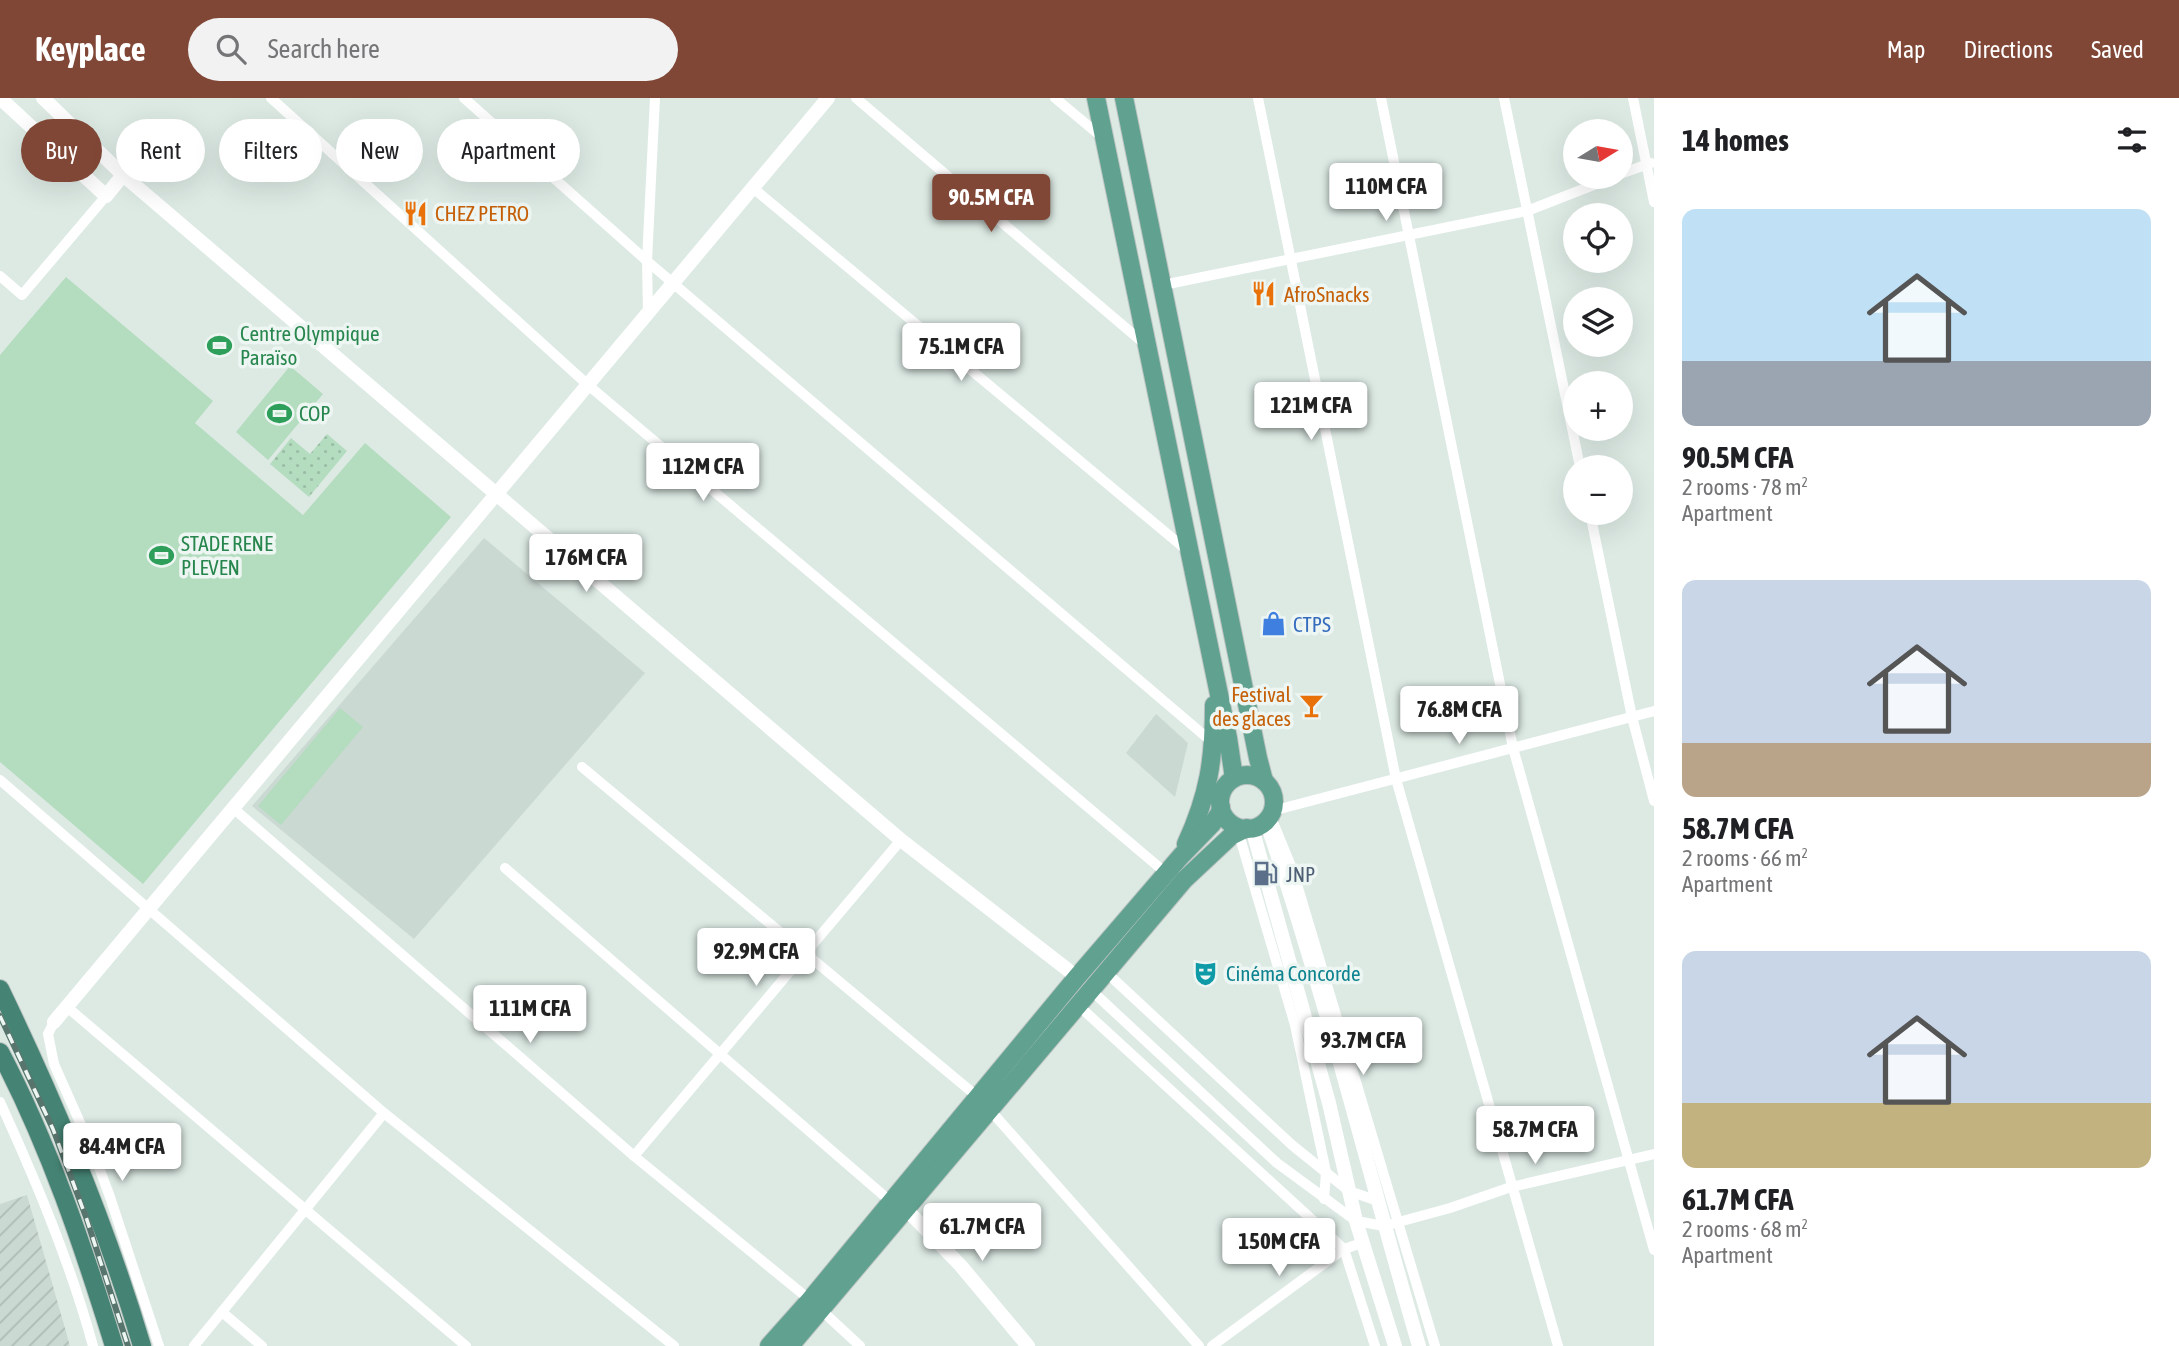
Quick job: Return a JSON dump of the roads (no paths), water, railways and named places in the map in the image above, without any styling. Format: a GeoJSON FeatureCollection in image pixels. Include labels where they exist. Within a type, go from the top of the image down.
{"type":"FeatureCollection","features":[{"type":"Feature","properties":{"kind":"highway"},"geometry":{"type":"LineString","coordinates":[[0,989],[58,1113],[90,1191],[111,1244],[142,1346]]}},
{"type":"Feature","properties":{"kind":"highway"},"geometry":{"type":"LineString","coordinates":[[0,1052],[52,1166],[114,1346]]}},
{"type":"Feature","properties":{"kind":"main road"},"geometry":{"type":"LineString","coordinates":[[1096,98],[1234,778]]}},
{"type":"Feature","properties":{"kind":"main road"},"geometry":{"type":"LineString","coordinates":[[769,1346],[815,1304],[985,1104],[1079,1006],[1192,870],[1257,822],[1273,795],[1264,781],[1258,758],[1124,98]]}},
{"type":"Feature","properties":{"kind":"main road"},"geometry":{"type":"LineString","coordinates":[[1181,856],[1205,798],[1212,742],[1214,687],[1210,656]]}},
{"type":"Feature","properties":{"kind":"main road"},"geometry":{"type":"LineString","coordinates":[[985,1104],[1077,977],[1181,856],[1213,824],[1221,811],[1223,790],[1234,778],[1251,775],[1264,781]]}},
{"type":"Feature","properties":{"kind":"main road"},"geometry":{"type":"LineString","coordinates":[[1221,807],[1231,823],[1257,822]]}},
{"type":"Feature","properties":{"kind":"main road"},"geometry":{"type":"LineString","coordinates":[[790,1346],[815,1304]]}},
{"type":"Feature","properties":{"kind":"street"},"geometry":{"type":"LineString","coordinates":[[0,98],[106,196]]}},
{"type":"Feature","properties":{"kind":"street"},"geometry":{"type":"LineString","coordinates":[[43,98],[116,168]]}},
{"type":"Feature","properties":{"kind":"street"},"geometry":{"type":"LineString","coordinates":[[271,98],[588,385],[1166,873]]}},
{"type":"Feature","properties":{"kind":"street"},"geometry":{"type":"LineString","coordinates":[[464,98],[647,261],[1212,742]]}},
{"type":"Feature","properties":{"kind":"street"},"geometry":{"type":"LineString","coordinates":[[648,313],[647,261],[655,98]]}},
{"type":"Feature","properties":{"kind":"street"},"geometry":{"type":"LineString","coordinates":[[159,1346],[94,1154],[54,1064],[48,1034],[54,1022],[828,98]]}},
{"type":"Feature","properties":{"kind":"street"},"geometry":{"type":"LineString","coordinates":[[856,98],[1147,347]]}},
{"type":"Feature","properties":{"kind":"street"},"geometry":{"type":"LineString","coordinates":[[1055,98],[1103,138]]}},
{"type":"Feature","properties":{"kind":"street"},"geometry":{"type":"LineString","coordinates":[[1258,98],[1396,779],[1558,1346]]}},
{"type":"Feature","properties":{"kind":"street"},"geometry":{"type":"LineString","coordinates":[[1381,98],[1513,748],[1654,1250]]}},
{"type":"Feature","properties":{"kind":"street"},"geometry":{"type":"LineString","coordinates":[[1504,98],[1578,455]]}},
{"type":"Feature","properties":{"kind":"street"},"geometry":{"type":"LineString","coordinates":[[1633,98],[1650,163],[1654,202]]}},
{"type":"Feature","properties":{"kind":"street"},"geometry":{"type":"LineString","coordinates":[[1633,169],[1650,163]]}},
{"type":"Feature","properties":{"kind":"street"},"geometry":{"type":"LineString","coordinates":[[0,276],[22,295],[117,182]]}},
{"type":"Feature","properties":{"kind":"street"},"geometry":{"type":"LineString","coordinates":[[131,182],[901,840],[1077,977]]}},
{"type":"Feature","properties":{"kind":"street"},"geometry":{"type":"LineString","coordinates":[[753,188],[1190,553]]}},
{"type":"Feature","properties":{"kind":"street"},"geometry":{"type":"LineString","coordinates":[[1163,285],[1527,211],[1583,189]]}},
{"type":"Feature","properties":{"kind":"street"},"geometry":{"type":"LineString","coordinates":[[1592,525],[1632,717],[1654,801]]}},
{"type":"Feature","properties":{"kind":"street"},"geometry":{"type":"LineString","coordinates":[[1257,822],[1396,779],[1654,711]]}},
{"type":"Feature","properties":{"kind":"street"},"geometry":{"type":"LineString","coordinates":[[582,766],[985,1104],[1199,1346]]}},
{"type":"Feature","properties":{"kind":"street"},"geometry":{"type":"LineString","coordinates":[[0,780],[384,1113],[674,1346]]}},
{"type":"Feature","properties":{"kind":"street"},"geometry":{"type":"LineString","coordinates":[[233,808],[634,1156],[815,1304],[860,1346]]}},
{"type":"Feature","properties":{"kind":"street"},"geometry":{"type":"LineString","coordinates":[[1257,822],[1326,1172],[1324,1199]]}},
{"type":"Feature","properties":{"kind":"street"},"geometry":{"type":"LineString","coordinates":[[1257,822],[1329,1102],[1356,1222],[1395,1346]]}},
{"type":"Feature","properties":{"kind":"street"},"geometry":{"type":"LineString","coordinates":[[1257,822],[1330,1023],[1378,1201],[1391,1224],[1436,1346]]}},
{"type":"Feature","properties":{"kind":"street"},"geometry":{"type":"LineString","coordinates":[[1257,822],[1293,871],[1391,1224],[1419,1346]]}},
{"type":"Feature","properties":{"kind":"street"},"geometry":{"type":"LineString","coordinates":[[634,1156],[901,840]]}},
{"type":"Feature","properties":{"kind":"street"},"geometry":{"type":"LineString","coordinates":[[505,868],[898,1205],[961,1266],[1028,1346]]}},
{"type":"Feature","properties":{"kind":"street"},"geometry":{"type":"LineString","coordinates":[[1107,972],[1292,1145],[1349,1191],[1378,1201]]}},
{"type":"Feature","properties":{"kind":"street"},"geometry":{"type":"LineString","coordinates":[[1092,991],[1277,1163],[1356,1222],[1391,1224],[1511,1187],[1654,1154]]}},
{"type":"Feature","properties":{"kind":"street"},"geometry":{"type":"LineString","coordinates":[[1079,1006],[1344,1249],[1376,1346]]}},
{"type":"Feature","properties":{"kind":"street"},"geometry":{"type":"LineString","coordinates":[[66,1007],[466,1346]]}},
{"type":"Feature","properties":{"kind":"street"},"geometry":{"type":"LineString","coordinates":[[0,1102],[36,1181],[74,1284],[93,1346]]}},
{"type":"Feature","properties":{"kind":"street"},"geometry":{"type":"LineString","coordinates":[[194,1346],[384,1113]]}},
{"type":"Feature","properties":{"kind":"street"},"geometry":{"type":"LineString","coordinates":[[1212,1346],[1344,1249],[1362,1243]]}},
{"type":"Feature","properties":{"kind":"street"},"geometry":{"type":"LineString","coordinates":[[222,1312],[262,1346]]}},
{"type":"Feature","properties":{"kind":"railway"},"geometry":{"type":"LineString","coordinates":[[0,1016],[53,1129],[86,1217],[128,1346]]}},
{"type":"Feature","properties":{"kind":"place","name":"CHEZ PETRO"},"geometry":{"type":"Point","coordinates":[415,213]}},
{"type":"Feature","properties":{"kind":"place","name":"AfroSnacks"},"geometry":{"type":"Point","coordinates":[1264,294]}},
{"type":"Feature","properties":{"kind":"place","name":"Centre Olympique Paraïso"},"geometry":{"type":"Point","coordinates":[220,345]}},
{"type":"Feature","properties":{"kind":"place","name":"COP"},"geometry":{"type":"Point","coordinates":[279,413]}},
{"type":"Feature","properties":{"kind":"place","name":"STADE RENE PLEVEN"},"geometry":{"type":"Point","coordinates":[161,555]}},
{"type":"Feature","properties":{"kind":"place","name":"CTPS"},"geometry":{"type":"Point","coordinates":[1273,624]}},
{"type":"Feature","properties":{"kind":"place","name":"Festival des glaces"},"geometry":{"type":"Point","coordinates":[1311,706]}},
{"type":"Feature","properties":{"kind":"place","name":"JNP"},"geometry":{"type":"Point","coordinates":[1266,874]}},
{"type":"Feature","properties":{"kind":"place","name":"Cinéma Concorde"},"geometry":{"type":"Point","coordinates":[1206,973]}}]}
